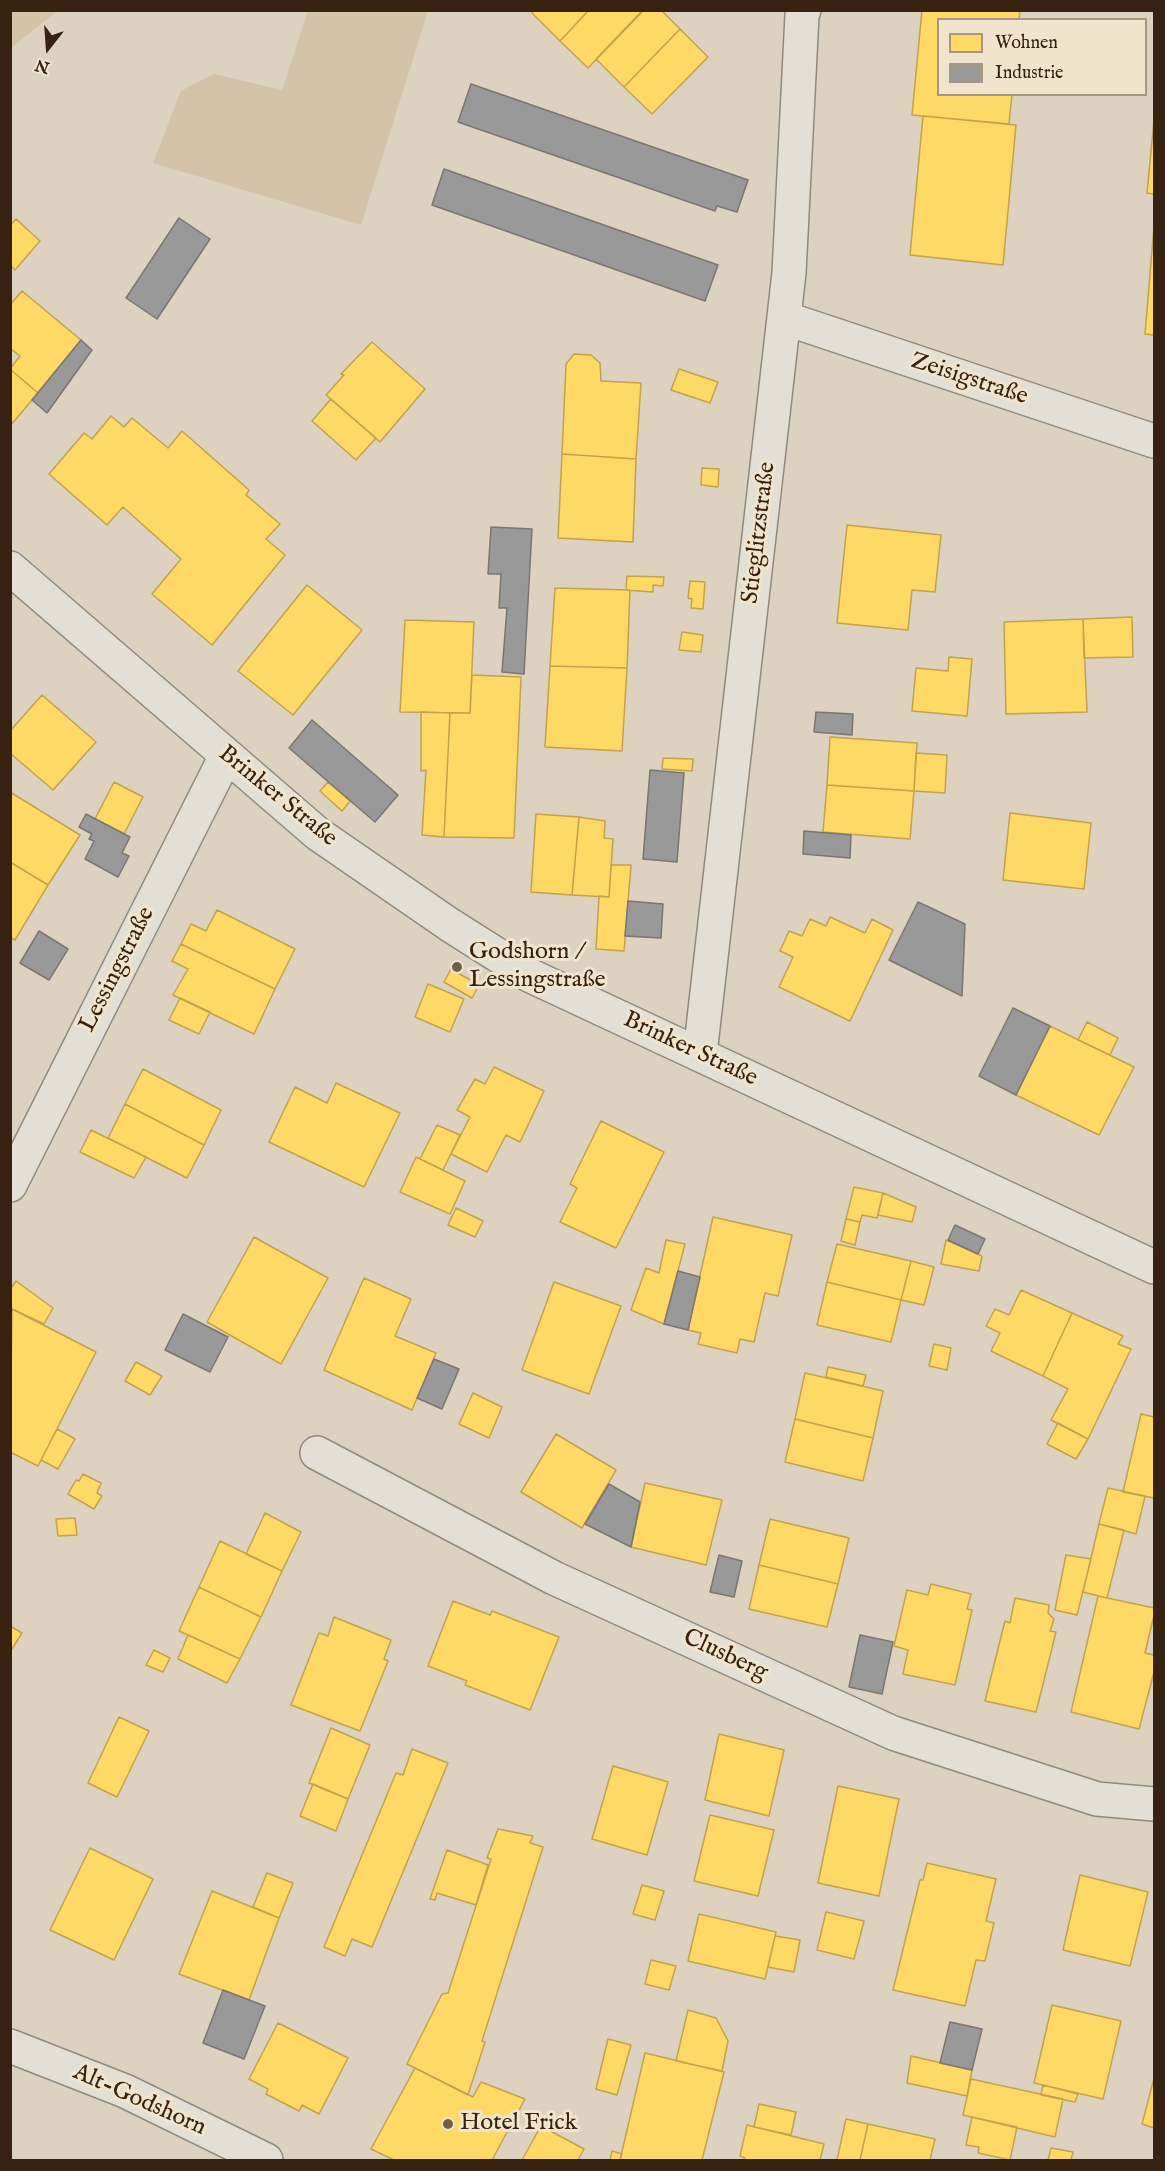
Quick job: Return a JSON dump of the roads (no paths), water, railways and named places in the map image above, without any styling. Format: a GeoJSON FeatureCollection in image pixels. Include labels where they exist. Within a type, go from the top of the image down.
{"type":"FeatureCollection","features":[{"type":"Feature","properties":{"kind":"street","name":"Stieglitzstraße"},"geometry":{"type":"LineString","coordinates":[[700,1054],[784,318],[791,247],[804,10]]}},
{"type":"Feature","properties":{"kind":"street","name":"Zeisigstraße"},"geometry":{"type":"LineString","coordinates":[[784,318],[1155,441]]}},
{"type":"Feature","properties":{"kind":"street","name":"Brinker Straße"},"geometry":{"type":"LineString","coordinates":[[10,568],[318,834],[450,925],[529,975],[1155,1267]]}},
{"type":"Feature","properties":{"kind":"street","name":"Lessingstraße"},"geometry":{"type":"LineString","coordinates":[[10,1185],[226,756]]}},
{"type":"Feature","properties":{"kind":"street","name":"Clusberg"},"geometry":{"type":"LineString","coordinates":[[317,1453],[554,1578],[893,1732],[1097,1800],[1155,1804]]}},
{"type":"Feature","properties":{"kind":"street","name":"Alt-Godshorn"},"geometry":{"type":"LineString","coordinates":[[10,2046],[125,2091],[266,2160]]}},
{"type":"Feature","properties":{"kind":"place","name":"Godshorn / Lessingstraße"},"geometry":{"type":"Point","coordinates":[457,967]}},
{"type":"Feature","properties":{"kind":"place","name":"Hotel Frick"},"geometry":{"type":"Point","coordinates":[448,2124]}}]}
